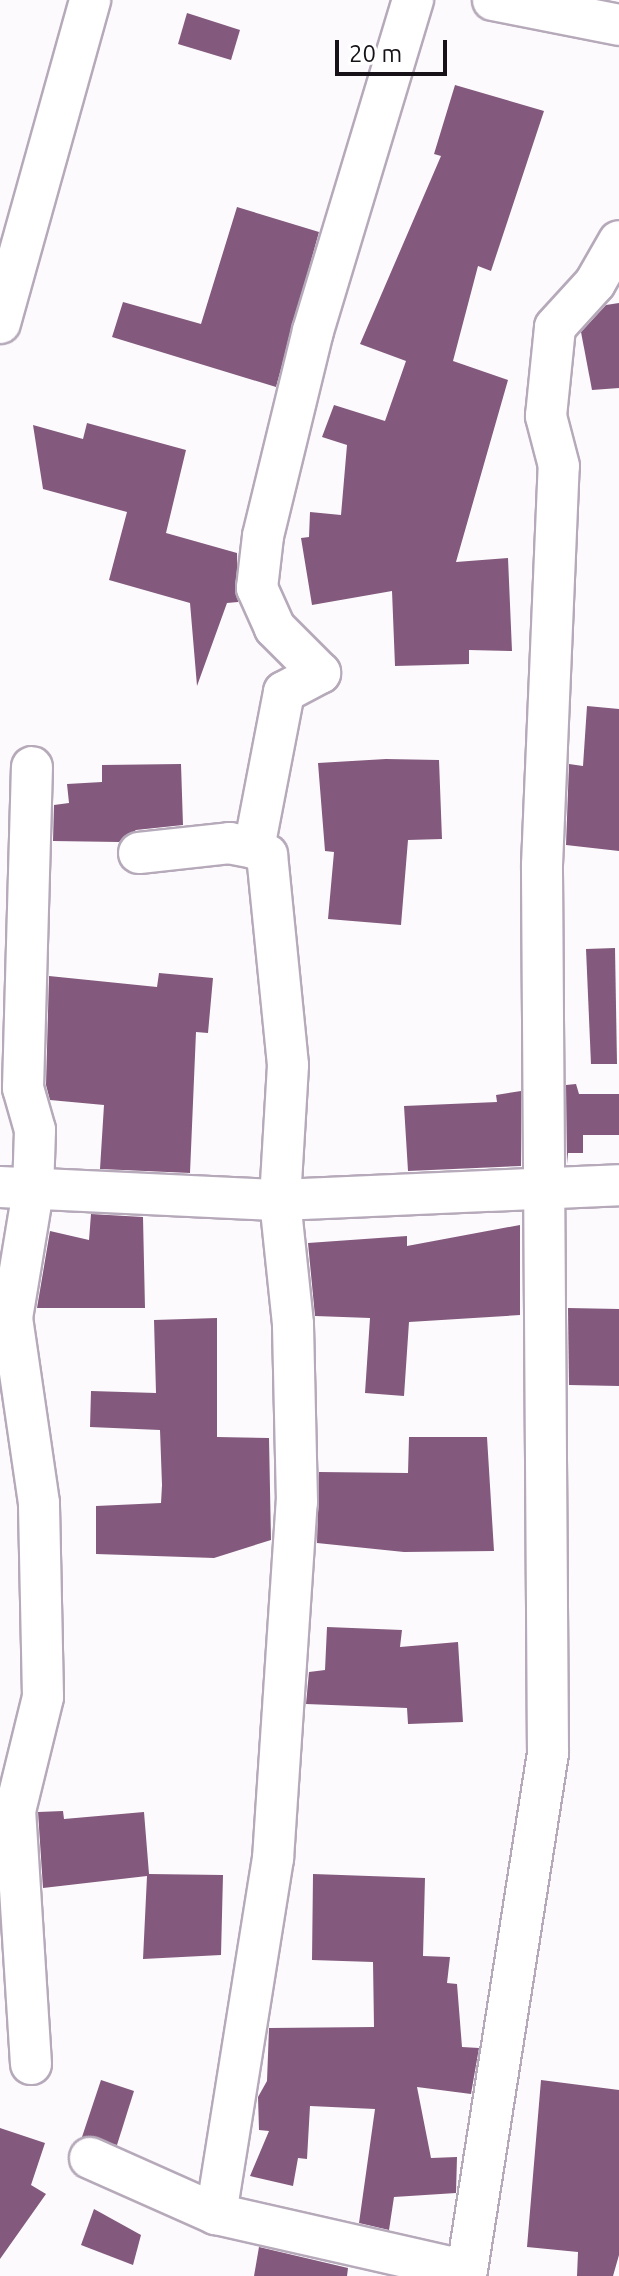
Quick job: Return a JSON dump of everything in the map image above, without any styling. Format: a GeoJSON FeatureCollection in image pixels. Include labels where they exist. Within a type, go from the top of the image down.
{"type":"FeatureCollection","features":[{"type":"Feature","properties":{"kind":"street"},"geometry":{"type":"LineString","coordinates":[[0,323],[90,0]]}},
{"type":"Feature","properties":{"kind":"street"},"geometry":{"type":"LineString","coordinates":[[254,848],[284,692],[320,673],[275,628],[257,588],[263,536],[313,331],[413,0]]}},
{"type":"Feature","properties":{"kind":"street"},"geometry":{"type":"LineString","coordinates":[[493,0],[615,33]]}},
{"type":"Feature","properties":{"kind":"street"},"geometry":{"type":"LineString","coordinates":[[90,2158],[216,2214],[466,2273],[548,1753],[542,865],[559,466],[546,416],[555,327],[595,283],[619,241]]}},
{"type":"Feature","properties":{"kind":"street"},"geometry":{"type":"LineString","coordinates":[[31,2064],[15,1811],[43,1697],[39,1503],[12,1318],[16,1189],[35,1130],[23,1088],[32,767]]}},
{"type":"Feature","properties":{"kind":"street"},"geometry":{"type":"LineString","coordinates":[[139,853],[229,843],[254,848],[267,855],[288,1065],[280,1200],[293,1324],[297,1502],[273,1859],[216,2214]]}},
{"type":"Feature","properties":{"kind":"street"},"geometry":{"type":"LineString","coordinates":[[16,1189],[280,1200],[619,1185]]}},
{"type":"Feature","properties":{"kind":"building"},"geometry":{"type":"Polygon","coordinates":[[[187,13],[240,30],[231,60],[178,44],[187,13]]]}},
{"type":"Feature","properties":{"kind":"building"},"geometry":{"type":"Polygon","coordinates":[[[455,85],[544,111],[491,271],[478,266],[453,361],[508,380],[456,562],[508,558],[512,651],[469,650],[469,664],[395,666],[392,591],[312,605],[301,538],[309,537],[310,512],[341,515],[347,445],[322,437],[334,405],[385,421],[406,361],[360,344],[441,156],[434,154],[455,85]]]}},
{"type":"Feature","properties":{"kind":"building"},"geometry":{"type":"Polygon","coordinates":[[[237,207],[319,232],[276,387],[112,337],[123,302],[201,324],[237,207]]]}},
{"type":"Feature","properties":{"kind":"building"},"geometry":{"type":"Polygon","coordinates":[[[619,303],[619,388],[592,390],[581,332],[606,305],[619,303]]]}},
{"type":"Feature","properties":{"kind":"building"},"geometry":{"type":"Polygon","coordinates":[[[87,423],[186,450],[166,533],[237,553],[238,602],[227,603],[197,686],[190,603],[109,580],[127,512],[43,489],[33,425],[83,439],[87,423]]]}},
{"type":"Feature","properties":{"kind":"building"},"geometry":{"type":"Polygon","coordinates":[[[587,706],[619,709],[619,851],[566,845],[569,764],[583,766],[587,706]]]}},
{"type":"Feature","properties":{"kind":"building"},"geometry":{"type":"Polygon","coordinates":[[[439,760],[442,839],[408,840],[401,925],[328,919],[334,852],[325,851],[318,763],[439,760]]]}},
{"type":"Feature","properties":{"kind":"building"},"geometry":{"type":"Polygon","coordinates":[[[181,764],[183,825],[136,830],[119,842],[53,841],[54,805],[69,803],[67,784],[102,782],[102,765],[181,764]]]}},
{"type":"Feature","properties":{"kind":"building"},"geometry":{"type":"Polygon","coordinates":[[[615,948],[617,1064],[591,1064],[586,949],[615,948]]]}},
{"type":"Feature","properties":{"kind":"building"},"geometry":{"type":"Polygon","coordinates":[[[159,973],[213,978],[208,1033],[196,1032],[190,1173],[100,1169],[104,1105],[50,1100],[46,1085],[49,976],[157,987],[159,973]]]}},
{"type":"Feature","properties":{"kind":"building"},"geometry":{"type":"Polygon","coordinates":[[[576,1084],[579,1094],[619,1094],[619,1135],[583,1135],[583,1153],[568,1153],[567,1164],[566,1085],[576,1084]]]}},
{"type":"Feature","properties":{"kind":"building"},"geometry":{"type":"Polygon","coordinates":[[[521,1091],[521,1166],[408,1171],[404,1106],[497,1102],[496,1095],[521,1091]]]}},
{"type":"Feature","properties":{"kind":"building"},"geometry":{"type":"Polygon","coordinates":[[[91,1214],[143,1217],[145,1308],[37,1308],[50,1231],[89,1240],[91,1214]]]}},
{"type":"Feature","properties":{"kind":"building"},"geometry":{"type":"Polygon","coordinates":[[[520,1225],[520,1315],[409,1322],[404,1396],[365,1393],[370,1318],[315,1316],[308,1243],[407,1236],[407,1246],[520,1225]]]}},
{"type":"Feature","properties":{"kind":"building"},"geometry":{"type":"Polygon","coordinates":[[[568,1308],[619,1309],[619,1386],[569,1385],[568,1308]]]}},
{"type":"Feature","properties":{"kind":"building"},"geometry":{"type":"Polygon","coordinates":[[[217,1318],[217,1437],[269,1438],[271,1540],[214,1558],[96,1554],[96,1506],[161,1503],[162,1485],[160,1430],[90,1427],[91,1391],[156,1393],[154,1320],[217,1318]]]}},
{"type":"Feature","properties":{"kind":"building"},"geometry":{"type":"Polygon","coordinates":[[[409,1437],[487,1437],[494,1551],[404,1552],[317,1543],[319,1472],[408,1473],[409,1437]]]}},
{"type":"Feature","properties":{"kind":"building"},"geometry":{"type":"Polygon","coordinates":[[[327,1627],[402,1630],[400,1647],[458,1642],[463,1722],[408,1724],[407,1708],[306,1704],[309,1672],[325,1670],[327,1627]]]}},
{"type":"Feature","properties":{"kind":"building"},"geometry":{"type":"Polygon","coordinates":[[[63,1811],[64,1819],[144,1812],[149,1874],[223,1875],[221,1955],[143,1959],[147,1876],[43,1888],[38,1812],[63,1811]]]}},
{"type":"Feature","properties":{"kind":"building"},"geometry":{"type":"Polygon","coordinates":[[[313,1874],[425,1878],[423,1956],[450,1957],[447,1983],[457,1984],[462,2047],[479,2048],[471,2094],[417,2087],[431,2158],[457,2157],[456,2193],[394,2197],[389,2230],[359,2223],[375,2109],[310,2106],[307,2159],[298,2158],[293,2186],[250,2176],[269,2131],[259,2130],[258,2097],[267,2081],[269,2028],[374,2027],[373,1962],[312,1960],[313,1874]]]}},
{"type":"Feature","properties":{"kind":"building"},"geometry":{"type":"Polygon","coordinates":[[[101,2080],[134,2091],[117,2145],[82,2137],[101,2080]]]}},
{"type":"Feature","properties":{"kind":"building"},"geometry":{"type":"Polygon","coordinates":[[[541,2080],[619,2090],[619,2255],[613,2276],[577,2276],[578,2252],[527,2247],[541,2080]]]}},
{"type":"Feature","properties":{"kind":"building"},"geometry":{"type":"Polygon","coordinates":[[[0,2128],[45,2143],[31,2185],[46,2194],[0,2259],[0,2128]]]}},
{"type":"Feature","properties":{"kind":"building"},"geometry":{"type":"Polygon","coordinates":[[[94,2209],[141,2235],[133,2265],[81,2245],[94,2209]]]}},
{"type":"Feature","properties":{"kind":"building"},"geometry":{"type":"Polygon","coordinates":[[[259,2247],[348,2268],[347,2276],[254,2276],[259,2247]]]}}]}
